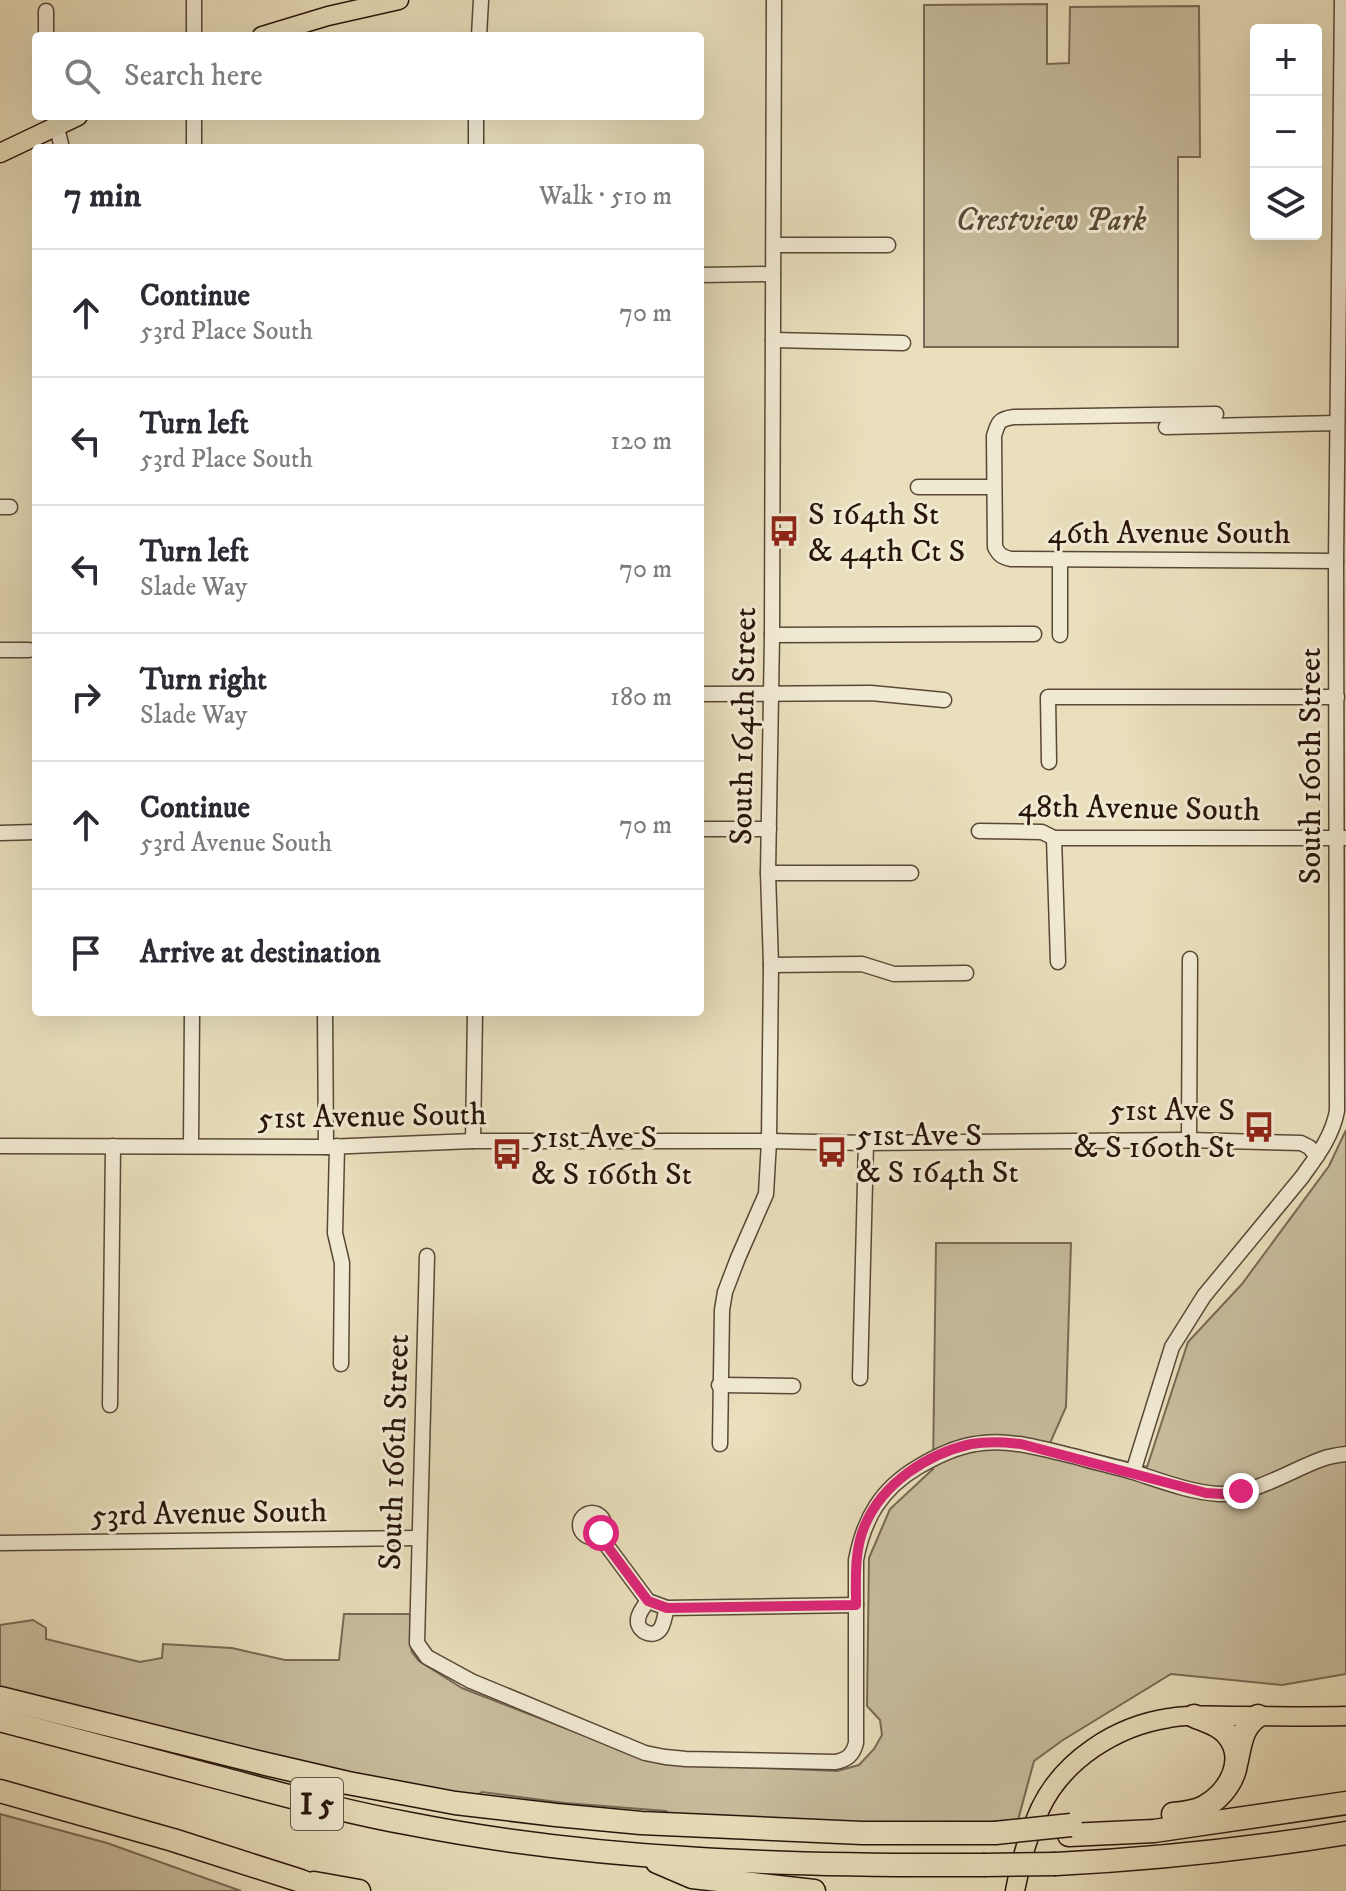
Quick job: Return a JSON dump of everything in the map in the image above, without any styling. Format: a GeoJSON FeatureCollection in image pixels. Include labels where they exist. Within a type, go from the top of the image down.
{"type":"FeatureCollection","features":[{"type":"Feature","properties":{"kind":"highway"},"geometry":{"type":"LineString","coordinates":[[0,1698],[348,1783],[455,1803],[641,1823],[874,1834],[1154,1831],[1346,1803]]}},
{"type":"Feature","properties":{"kind":"highway"},"geometry":{"type":"LineString","coordinates":[[1194,1716],[1218,1726],[1229,1735],[1236,1749],[1237,1763]]}},
{"type":"Feature","properties":{"kind":"highway"},"geometry":{"type":"LineString","coordinates":[[1070,1830],[1194,1811],[1212,1802],[1221,1795],[1233,1776],[1243,1733],[1258,1716]]}},
{"type":"Feature","properties":{"kind":"highway","name":"I 5"},"geometry":{"type":"LineString","coordinates":[[0,1720],[305,1801],[411,1825],[641,1855],[886,1866],[1056,1864],[1137,1860],[1346,1833]]}},
{"type":"Feature","properties":{"kind":"highway","name":"I 5"},"geometry":{"type":"LineString","coordinates":[[0,1791],[173,1840],[301,1881],[359,1891]]}},
{"type":"Feature","properties":{"kind":"highway","name":"I 5"},"geometry":{"type":"LineString","coordinates":[[641,1855],[692,1877],[814,1891]]}},
{"type":"Feature","properties":{"kind":"highway"},"geometry":{"type":"LineString","coordinates":[[301,1881],[326,1891]]}},
{"type":"Feature","properties":{"kind":"main road"},"geometry":{"type":"LineString","coordinates":[[275,32],[399,0]]}},
{"type":"Feature","properties":{"kind":"main road"},"geometry":{"type":"LineString","coordinates":[[0,153],[56,121]]}},
{"type":"Feature","properties":{"kind":"main road"},"geometry":{"type":"LineString","coordinates":[[1015,1891],[1040,1810],[1061,1778],[1077,1761],[1103,1742],[1133,1727],[1167,1718],[1346,1716]]}},
{"type":"Feature","properties":{"kind":"street"},"geometry":{"type":"LineString","coordinates":[[194,0],[194,32]]}},
{"type":"Feature","properties":{"kind":"street"},"geometry":{"type":"LineString","coordinates":[[479,32],[481,0]]}},
{"type":"Feature","properties":{"kind":"street","name":"South 164th Street"},"geometry":{"type":"LineString","coordinates":[[720,1444],[722,1310],[725,1292],[766,1194],[769,1141],[774,0]]}},
{"type":"Feature","properties":{"kind":"street","name":"South 160th Street"},"geometry":{"type":"LineString","coordinates":[[1133,1472],[1172,1347],[1204,1296],[1317,1156],[1330,1135],[1336,1117],[1341,838],[1336,561],[1342,0]]}},
{"type":"Feature","properties":{"kind":"street"},"geometry":{"type":"LineString","coordinates":[[46,11],[46,32]]}},
{"type":"Feature","properties":{"kind":"street"},"geometry":{"type":"LineString","coordinates":[[194,120],[194,144]]}},
{"type":"Feature","properties":{"kind":"street"},"geometry":{"type":"LineString","coordinates":[[476,120],[476,144]]}},
{"type":"Feature","properties":{"kind":"street"},"geometry":{"type":"LineString","coordinates":[[56,121],[61,144]]}},
{"type":"Feature","properties":{"kind":"street"},"geometry":{"type":"LineString","coordinates":[[774,245],[888,245]]}},
{"type":"Feature","properties":{"kind":"street"},"geometry":{"type":"LineString","coordinates":[[704,275],[773,274]]}},
{"type":"Feature","properties":{"kind":"street"},"geometry":{"type":"LineString","coordinates":[[773,340],[903,343]]}},
{"type":"Feature","properties":{"kind":"street"},"geometry":{"type":"LineString","coordinates":[[918,487],[993,487],[994,436],[998,423],[1006,418],[1216,414]]}},
{"type":"Feature","properties":{"kind":"street"},"geometry":{"type":"LineString","coordinates":[[1166,427],[1337,423]]}},
{"type":"Feature","properties":{"kind":"street","name":"46th Avenue South"},"geometry":{"type":"LineString","coordinates":[[993,487],[995,547],[1002,557],[1336,561]]}},
{"type":"Feature","properties":{"kind":"street"},"geometry":{"type":"LineString","coordinates":[[1060,559],[1060,635]]}},
{"type":"Feature","properties":{"kind":"street"},"geometry":{"type":"LineString","coordinates":[[772,635],[1034,634]]}},
{"type":"Feature","properties":{"kind":"street"},"geometry":{"type":"LineString","coordinates":[[0,650],[29,650]]}},
{"type":"Feature","properties":{"kind":"street"},"geometry":{"type":"LineString","coordinates":[[704,694],[871,693],[944,700]]}},
{"type":"Feature","properties":{"kind":"street"},"geometry":{"type":"LineString","coordinates":[[1049,762],[1048,697],[1337,697]]}},
{"type":"Feature","properties":{"kind":"street"},"geometry":{"type":"LineString","coordinates":[[704,829],[769,829]]}},
{"type":"Feature","properties":{"kind":"street","name":"48th Avenue South"},"geometry":{"type":"LineString","coordinates":[[979,831],[1042,832],[1054,838],[1341,838]]}},
{"type":"Feature","properties":{"kind":"street"},"geometry":{"type":"LineString","coordinates":[[0,833],[32,832]]}},
{"type":"Feature","properties":{"kind":"street"},"geometry":{"type":"LineString","coordinates":[[1054,838],[1058,962]]}},
{"type":"Feature","properties":{"kind":"street"},"geometry":{"type":"LineString","coordinates":[[768,873],[911,873]]}},
{"type":"Feature","properties":{"kind":"street"},"geometry":{"type":"LineString","coordinates":[[1189,1140],[1190,959]]}},
{"type":"Feature","properties":{"kind":"street"},"geometry":{"type":"LineString","coordinates":[[771,965],[862,964],[894,974],[966,973]]}},
{"type":"Feature","properties":{"kind":"street"},"geometry":{"type":"LineString","coordinates":[[191,1146],[192,1016]]}},
{"type":"Feature","properties":{"kind":"street"},"geometry":{"type":"LineString","coordinates":[[325,1016],[335,1233],[343,1276],[341,1364]]}},
{"type":"Feature","properties":{"kind":"street"},"geometry":{"type":"LineString","coordinates":[[473,1141],[475,1016]]}},
{"type":"Feature","properties":{"kind":"street","name":"51st Avenue South"},"geometry":{"type":"LineString","coordinates":[[0,1146],[331,1146],[473,1141],[866,1143],[1189,1140],[1301,1143],[1317,1156]]}},
{"type":"Feature","properties":{"kind":"street"},"geometry":{"type":"LineString","coordinates":[[860,1378],[866,1143]]}},
{"type":"Feature","properties":{"kind":"street"},"geometry":{"type":"LineString","coordinates":[[110,1405],[113,1146]]}},
{"type":"Feature","properties":{"kind":"street","name":"South 166th Street"},"geometry":{"type":"LineString","coordinates":[[427,1256],[417,1643],[427,1657],[471,1681],[645,1753],[686,1759],[835,1762],[850,1756],[856,1743],[856,1605]]}},
{"type":"Feature","properties":{"kind":"street"},"geometry":{"type":"LineString","coordinates":[[719,1385],[793,1386]]}},
{"type":"Feature","properties":{"kind":"street"},"geometry":{"type":"LineString","coordinates":[[599,1535],[648,1601],[667,1608],[856,1605],[856,1560],[865,1525],[878,1502],[904,1476],[934,1458],[971,1444],[996,1442],[1037,1447],[1133,1472],[1152,1480],[1223,1494],[1241,1491],[1325,1457],[1346,1454]]}},
{"type":"Feature","properties":{"kind":"street","name":"53rd Avenue South"},"geometry":{"type":"LineString","coordinates":[[0,1543],[418,1538]]}},
{"type":"Feature","properties":{"kind":"street"},"geometry":{"type":"LineString","coordinates":[[648,1601],[638,1617],[639,1626],[650,1634],[657,1633],[661,1628],[667,1608]]}},
{"type":"Feature","properties":{"kind":"green space","name":"Crestview Park"},"geometry":{"type":"Polygon","coordinates":[[[1047,4],[1047,64],[1069,63],[1070,7],[1199,6],[1200,157],[1178,157],[1178,347],[924,347],[924,5],[1047,4]]]}},
{"type":"Feature","properties":{"kind":"green space"},"geometry":{"type":"Polygon","coordinates":[[[1346,1130],[1346,1674],[1282,1685],[1171,1674],[1034,1761],[1018,1820],[909,1824],[671,1815],[666,1811],[565,1803],[482,1792],[476,1796],[324,1770],[0,1691],[0,1625],[33,1620],[46,1628],[46,1639],[140,1662],[162,1658],[163,1644],[232,1648],[285,1660],[339,1660],[344,1614],[410,1614],[412,1652],[419,1661],[462,1688],[650,1761],[837,1771],[859,1765],[882,1735],[880,1720],[867,1706],[869,1558],[890,1509],[933,1469],[936,1243],[1071,1243],[1066,1407],[1050,1443],[1147,1467],[1188,1342],[1242,1284],[1329,1166],[1346,1130]]]}},
{"type":"Feature","properties":{"kind":"green space"},"geometry":{"type":"Polygon","coordinates":[[[0,1814],[107,1843],[241,1891],[0,1891],[0,1814]]]}},
{"type":"Feature","properties":{"kind":"place","name":"S 164th St & 44th Ct S"},"geometry":{"type":"Point","coordinates":[784,531]}},
{"type":"Feature","properties":{"kind":"place","name":"51st Ave S & S 160th St"},"geometry":{"type":"Point","coordinates":[1259,1127]}},
{"type":"Feature","properties":{"kind":"place","name":"51st Ave S & S 164th St"},"geometry":{"type":"Point","coordinates":[832,1152]}},
{"type":"Feature","properties":{"kind":"place","name":"51st Ave S & S 166th St"},"geometry":{"type":"Point","coordinates":[507,1154]}},
{"type":"Feature","properties":{"kind":"route"},"geometry":{"type":"LineString","coordinates":[[601,1533],[599,1535],[648,1601],[667,1608],[856,1605],[858,1549],[865,1525],[878,1502],[904,1476],[934,1458],[971,1444],[1021,1444],[1206,1493],[1241,1491]]}}]}
